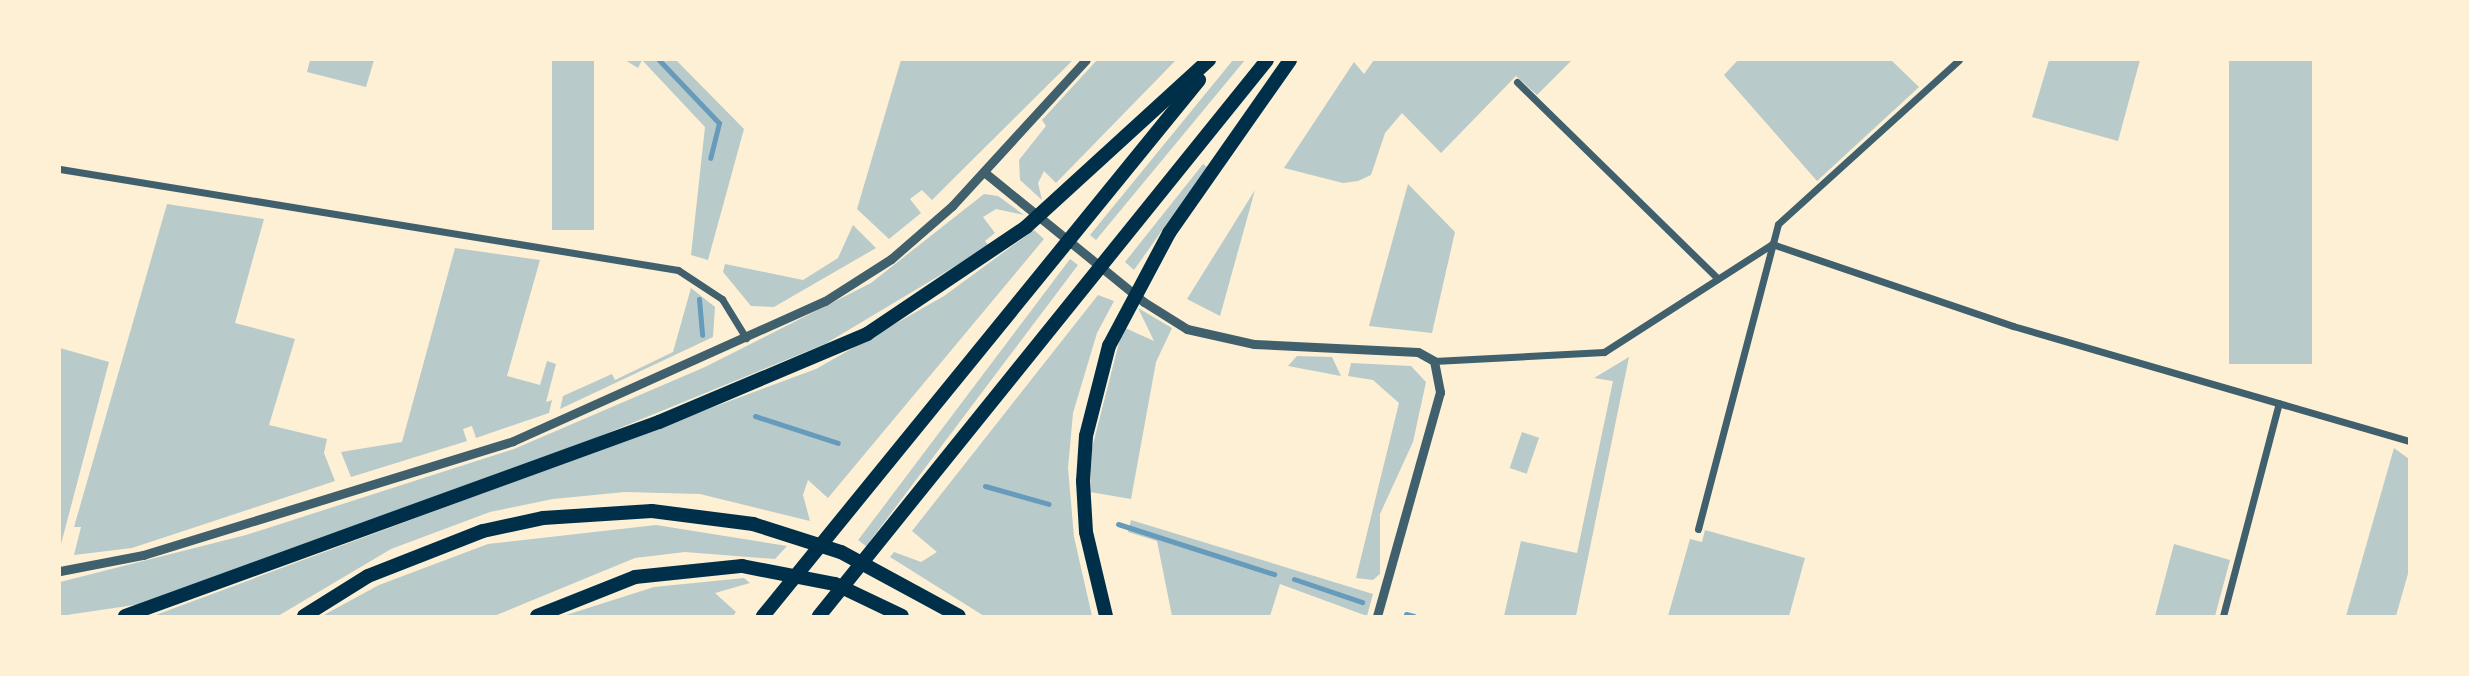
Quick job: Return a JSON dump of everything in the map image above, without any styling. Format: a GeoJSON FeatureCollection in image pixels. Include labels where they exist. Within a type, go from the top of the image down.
{"type":"FeatureCollection","features":[{"type":"Feature","properties":{"kind":"highway"},"geometry":{"type":"LineString","coordinates":[[125,617],[376,528],[811,361],[928,298],[1026,227],[1053,206],[1209,60]]}},
{"type":"Feature","properties":{"kind":"highway"},"geometry":{"type":"LineString","coordinates":[[763,617],[1216,60]]}},
{"type":"Feature","properties":{"kind":"highway"},"geometry":{"type":"LineString","coordinates":[[818,617],[1267,60]]}},
{"type":"Feature","properties":{"kind":"highway"},"geometry":{"type":"LineString","coordinates":[[1107,617],[1086,532],[1086,436],[1127,303],[1290,60]]}},
{"type":"Feature","properties":{"kind":"highway"},"geometry":{"type":"LineString","coordinates":[[304,617],[368,576],[483,531],[566,515],[652,511],[752,524],[841,551],[959,617]]}},
{"type":"Feature","properties":{"kind":"highway"},"geometry":{"type":"LineString","coordinates":[[537,617],[635,577],[742,566],[835,584],[902,617]]}},
{"type":"Feature","properties":{"kind":"street"},"geometry":{"type":"LineString","coordinates":[[60,571],[143,555],[513,441],[825,302],[891,258],[984,172],[1086,60]]}},
{"type":"Feature","properties":{"kind":"street"},"geometry":{"type":"LineString","coordinates":[[1698,529],[1772,244],[1790,209],[1959,60]]}},
{"type":"Feature","properties":{"kind":"street"},"geometry":{"type":"LineString","coordinates":[[1517,82],[1717,279]]}},
{"type":"Feature","properties":{"kind":"street"},"geometry":{"type":"LineString","coordinates":[[60,169],[678,270],[722,299],[746,338]]}},
{"type":"Feature","properties":{"kind":"street"},"geometry":{"type":"LineString","coordinates":[[984,172],[1136,296],[1187,329],[1254,344],[1418,352],[1434,361],[1590,356],[1772,244]]}},
{"type":"Feature","properties":{"kind":"street"},"geometry":{"type":"LineString","coordinates":[[1772,244],[2013,326],[2410,441]]}},
{"type":"Feature","properties":{"kind":"street"},"geometry":{"type":"LineString","coordinates":[[1377,617],[1440,392],[1434,361]]}},
{"type":"Feature","properties":{"kind":"street"},"geometry":{"type":"LineString","coordinates":[[2223,617],[2279,403]]}},
{"type":"Feature","properties":{"kind":"shaded area"},"geometry":{"type":"Polygon","coordinates":[[[310,60],[374,60],[366,87],[307,72],[310,60]]]}},
{"type":"Feature","properties":{"kind":"shaded area"},"geometry":{"type":"Polygon","coordinates":[[[552,60],[594,60],[594,230],[552,230],[552,60]]]}},
{"type":"Feature","properties":{"kind":"shaded area"},"geometry":{"type":"Polygon","coordinates":[[[625,60],[642,60],[638,68],[625,60]]]}},
{"type":"Feature","properties":{"kind":"shaded area"},"geometry":{"type":"Polygon","coordinates":[[[642,60],[676,60],[744,129],[708,260],[691,255],[705,127],[642,60]]]}},
{"type":"Feature","properties":{"kind":"shaded area"},"geometry":{"type":"Polygon","coordinates":[[[901,60],[1073,60],[932,200],[922,190],[910,199],[921,213],[889,239],[857,209],[901,60]]]}},
{"type":"Feature","properties":{"kind":"shaded area"},"geometry":{"type":"Polygon","coordinates":[[[1097,60],[1176,60],[1056,183],[1044,171],[1038,183],[1042,200],[1020,180],[1019,160],[1046,126],[1042,120],[1097,60]]]}},
{"type":"Feature","properties":{"kind":"shaded area"},"geometry":{"type":"Polygon","coordinates":[[[1233,60],[1245,60],[1096,240],[1090,235],[1233,60]]]}},
{"type":"Feature","properties":{"kind":"shaded area"},"geometry":{"type":"Polygon","coordinates":[[[1374,60],[1572,60],[1537,95],[1516,76],[1441,153],[1402,113],[1385,133],[1371,175],[1358,181],[1343,183],[1284,168],[1354,62],[1364,74],[1374,60]]]}},
{"type":"Feature","properties":{"kind":"shaded area"},"geometry":{"type":"Polygon","coordinates":[[[1738,60],[1891,60],[1919,87],[1817,181],[1724,75],[1738,60]]]}},
{"type":"Feature","properties":{"kind":"shaded area"},"geometry":{"type":"Polygon","coordinates":[[[2049,60],[2140,60],[2118,141],[2032,117],[2049,60]]]}},
{"type":"Feature","properties":{"kind":"shaded area"},"geometry":{"type":"Polygon","coordinates":[[[2229,60],[2312,60],[2312,364],[2229,364],[2229,60]]]}},
{"type":"Feature","properties":{"kind":"shaded area"},"geometry":{"type":"Polygon","coordinates":[[[1203,164],[1207,167],[1134,270],[1125,262],[1203,164]]]}},
{"type":"Feature","properties":{"kind":"shaded area"},"geometry":{"type":"Polygon","coordinates":[[[1408,184],[1455,232],[1432,333],[1369,326],[1408,184]]]}},
{"type":"Feature","properties":{"kind":"shaded area"},"geometry":{"type":"Polygon","coordinates":[[[1255,190],[1220,316],[1187,299],[1255,190]]]}},
{"type":"Feature","properties":{"kind":"shaded area"},"geometry":{"type":"Polygon","coordinates":[[[984,194],[998,196],[1024,215],[996,209],[983,217],[995,233],[985,241],[989,246],[825,344],[593,439],[141,604],[60,616],[60,582],[246,535],[514,449],[705,367],[871,283],[984,194]]]}},
{"type":"Feature","properties":{"kind":"shaded area"},"geometry":{"type":"Polygon","coordinates":[[[167,204],[264,219],[235,323],[295,339],[269,425],[327,439],[324,453],[335,481],[132,548],[74,555],[81,527],[74,527],[167,204]]]}},
{"type":"Feature","properties":{"kind":"shaded area"},"geometry":{"type":"Polygon","coordinates":[[[853,225],[876,248],[774,307],[751,306],[723,272],[725,264],[803,280],[838,258],[853,225]]]}},
{"type":"Feature","properties":{"kind":"shaded area"},"geometry":{"type":"Polygon","coordinates":[[[1034,230],[1044,239],[828,498],[808,480],[803,495],[810,521],[700,494],[625,492],[553,499],[490,512],[391,549],[278,616],[153,616],[816,369],[944,296],[1034,230]]]}},
{"type":"Feature","properties":{"kind":"shaded area"},"geometry":{"type":"Polygon","coordinates":[[[455,248],[540,260],[507,376],[540,385],[547,361],[556,364],[546,402],[552,400],[549,413],[476,438],[472,426],[463,429],[467,441],[351,477],[341,452],[402,442],[455,248]]]}},
{"type":"Feature","properties":{"kind":"shaded area"},"geometry":{"type":"Polygon","coordinates":[[[1070,259],[1078,265],[866,546],[858,540],[1070,259]]]}},
{"type":"Feature","properties":{"kind":"shaded area"},"geometry":{"type":"Polygon","coordinates":[[[691,288],[715,307],[713,337],[560,409],[563,396],[612,374],[615,380],[673,352],[691,288]]]}},
{"type":"Feature","properties":{"kind":"shaded area"},"geometry":{"type":"Polygon","coordinates":[[[1098,295],[1114,301],[1097,333],[1073,413],[1068,468],[1074,537],[1092,616],[984,616],[890,557],[894,552],[921,562],[937,552],[912,531],[1098,295]]]}},
{"type":"Feature","properties":{"kind":"shaded area"},"geometry":{"type":"Polygon","coordinates":[[[1138,308],[1172,328],[1156,362],[1131,499],[1090,492],[1092,448],[1123,327],[1154,341],[1138,308]]]}},
{"type":"Feature","properties":{"kind":"shaded area"},"geometry":{"type":"Polygon","coordinates":[[[60,348],[109,362],[60,548],[60,348]]]}},
{"type":"Feature","properties":{"kind":"shaded area"},"geometry":{"type":"Polygon","coordinates":[[[1297,356],[1332,357],[1341,376],[1288,366],[1297,356]]]}},
{"type":"Feature","properties":{"kind":"shaded area"},"geometry":{"type":"Polygon","coordinates":[[[1629,357],[1576,616],[1504,616],[1521,541],[1577,553],[1613,381],[1594,378],[1629,357]]]}},
{"type":"Feature","properties":{"kind":"shaded area"},"geometry":{"type":"Polygon","coordinates":[[[1351,363],[1411,366],[1426,382],[1413,442],[1380,514],[1380,574],[1373,580],[1356,578],[1399,403],[1373,380],[1348,376],[1351,363]]]}},
{"type":"Feature","properties":{"kind":"shaded area"},"geometry":{"type":"Polygon","coordinates":[[[1522,432],[1539,438],[1527,474],[1510,468],[1522,432]]]}},
{"type":"Feature","properties":{"kind":"shaded area"},"geometry":{"type":"Polygon","coordinates":[[[2394,448],[2409,459],[2409,570],[2396,616],[2346,616],[2394,448]]]}},
{"type":"Feature","properties":{"kind":"shaded area"},"geometry":{"type":"Polygon","coordinates":[[[1131,520],[1373,594],[1367,616],[1280,584],[1270,616],[1172,616],[1157,541],[1128,532],[1131,520]]]}},
{"type":"Feature","properties":{"kind":"shaded area"},"geometry":{"type":"Polygon","coordinates":[[[656,525],[787,546],[775,559],[685,552],[635,558],[494,616],[322,616],[379,585],[488,544],[656,525]]]}},
{"type":"Feature","properties":{"kind":"shaded area"},"geometry":{"type":"Polygon","coordinates":[[[1705,530],[1805,558],[1789,616],[1668,616],[1690,539],[1702,542],[1705,530]]]}},
{"type":"Feature","properties":{"kind":"shaded area"},"geometry":{"type":"Polygon","coordinates":[[[2174,544],[2230,560],[2215,616],[2155,616],[2174,544]]]}},
{"type":"Feature","properties":{"kind":"shaded area"},"geometry":{"type":"Polygon","coordinates":[[[744,578],[750,583],[715,593],[736,612],[733,616],[563,616],[654,587],[744,578]]]}},
{"type":"Feature","properties":{"kind":"waterway"},"geometry":{"type":"LineString","coordinates":[[659,60],[719,123],[710,158]]}},
{"type":"Feature","properties":{"kind":"waterway"},"geometry":{"type":"LineString","coordinates":[[699,299],[702,335]]}},
{"type":"Feature","properties":{"kind":"waterway"},"geometry":{"type":"LineString","coordinates":[[755,416],[838,443]]}},
{"type":"Feature","properties":{"kind":"waterway"},"geometry":{"type":"LineString","coordinates":[[985,486],[1049,504]]}},
{"type":"Feature","properties":{"kind":"waterway"},"geometry":{"type":"LineString","coordinates":[[1118,524],[1274,574]]}},
{"type":"Feature","properties":{"kind":"waterway"},"geometry":{"type":"LineString","coordinates":[[1294,579],[1362,602]]}},
{"type":"Feature","properties":{"kind":"waterway"},"geometry":{"type":"LineString","coordinates":[[1406,614],[1414,616]]}}]}
